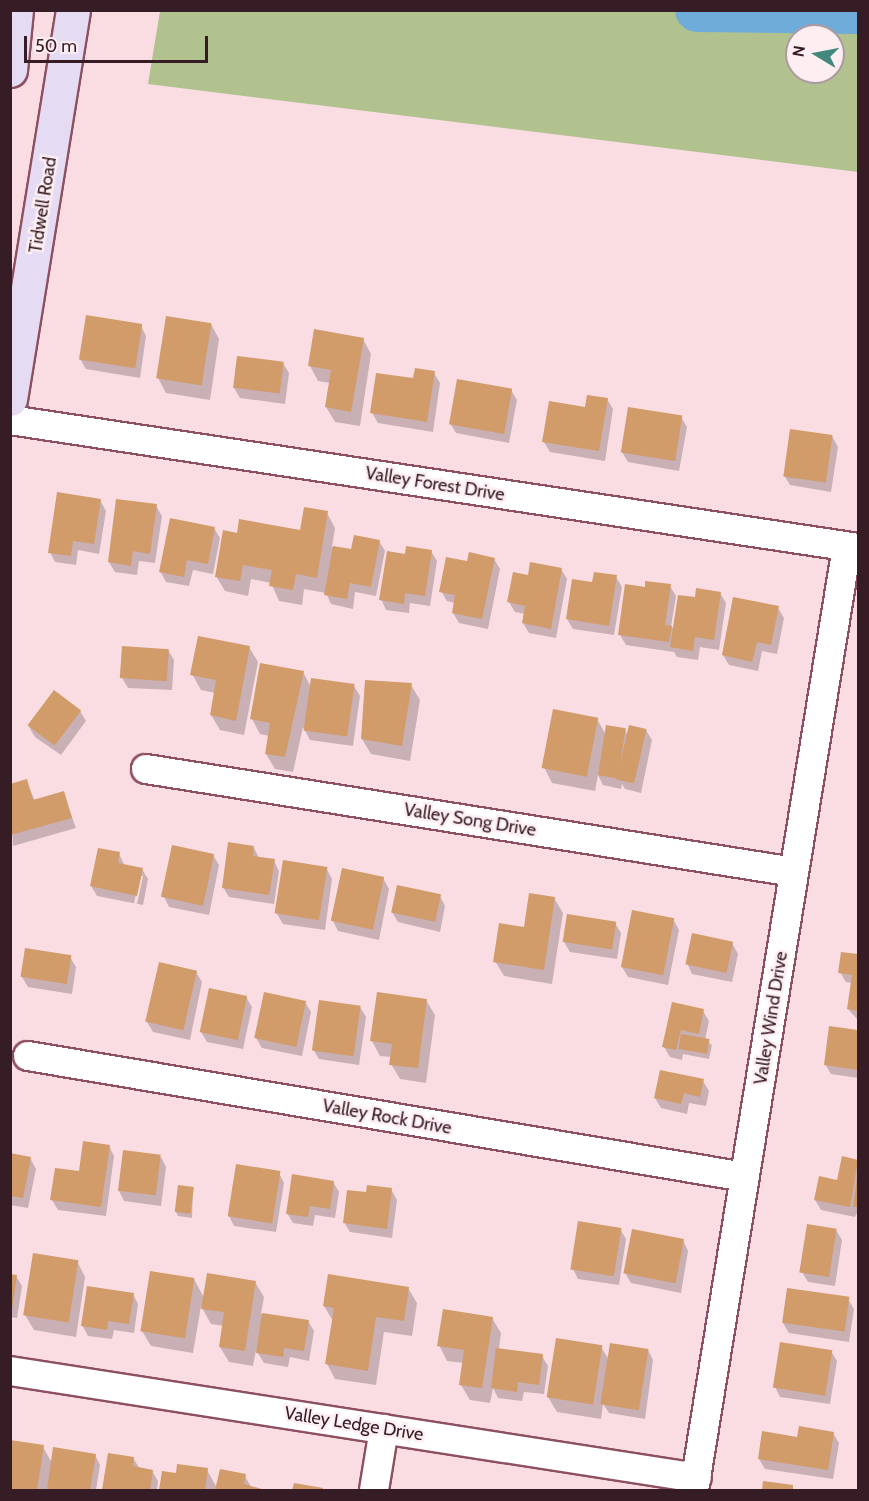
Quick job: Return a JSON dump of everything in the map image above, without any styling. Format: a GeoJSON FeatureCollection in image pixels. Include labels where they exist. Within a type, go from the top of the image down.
{"type":"FeatureCollection","features":[{"type":"Feature","properties":{"kind":"main road"},"geometry":{"type":"LineString","coordinates":[[10,70],[15,14]]}},
{"type":"Feature","properties":{"kind":"main road","name":"Tidwell Road"},"geometry":{"type":"LineString","coordinates":[[10,399],[71,20]]}},
{"type":"Feature","properties":{"kind":"street","name":"Valley Forest Drive"},"geometry":{"type":"LineString","coordinates":[[10,420],[853,547]]}},
{"type":"Feature","properties":{"kind":"street","name":"Valley Wind Drive"},"geometry":{"type":"LineString","coordinates":[[696,1484],[794,872],[853,547]]}},
{"type":"Feature","properties":{"kind":"street","name":"Valley Song Drive"},"geometry":{"type":"LineString","coordinates":[[146,769],[794,872]]}},
{"type":"Feature","properties":{"kind":"street","name":"Valley Rock Drive"},"geometry":{"type":"LineString","coordinates":[[28,1056],[745,1177]]}},
{"type":"Feature","properties":{"kind":"street","name":"Valley Ledge Drive"},"geometry":{"type":"LineString","coordinates":[[10,1371],[384,1429],[696,1484]]}},
{"type":"Feature","properties":{"kind":"street"},"geometry":{"type":"LineString","coordinates":[[374,1491],[384,1429]]}},
{"type":"Feature","properties":{"kind":"green space"},"geometry":{"type":"Polygon","coordinates":[[[160,11],[858,11],[858,172],[148,84],[160,11]]]}},
{"type":"Feature","properties":{"kind":"building"},"geometry":{"type":"Polygon","coordinates":[[[86,315],[142,324],[135,368],[79,359],[86,315]]]}},
{"type":"Feature","properties":{"kind":"building"},"geometry":{"type":"Polygon","coordinates":[[[166,316],[211,323],[202,385],[156,378],[166,316]]]}},
{"type":"Feature","properties":{"kind":"building"},"geometry":{"type":"Polygon","coordinates":[[[314,329],[364,338],[351,412],[325,407],[331,370],[308,366],[314,329]]]}},
{"type":"Feature","properties":{"kind":"building"},"geometry":{"type":"Polygon","coordinates":[[[237,356],[284,362],[280,393],[233,388],[237,356]]]}},
{"type":"Feature","properties":{"kind":"building"},"geometry":{"type":"Polygon","coordinates":[[[415,368],[435,371],[427,422],[370,413],[376,373],[413,378],[415,368]]]}},
{"type":"Feature","properties":{"kind":"building"},"geometry":{"type":"Polygon","coordinates":[[[457,379],[512,389],[504,434],[449,424],[457,379]]]}},
{"type":"Feature","properties":{"kind":"building"},"geometry":{"type":"Polygon","coordinates":[[[587,395],[608,398],[599,451],[542,442],[549,401],[585,407],[587,395]]]}},
{"type":"Feature","properties":{"kind":"building"},"geometry":{"type":"Polygon","coordinates":[[[628,407],[682,416],[675,461],[621,452],[628,407]]]}},
{"type":"Feature","properties":{"kind":"building"},"geometry":{"type":"Polygon","coordinates":[[[790,429],[833,435],[826,483],[783,477],[790,429]]]}},
{"type":"Feature","properties":{"kind":"building"},"geometry":{"type":"Polygon","coordinates":[[[57,492],[101,499],[94,544],[73,541],[71,556],[48,553],[57,492]]]}},
{"type":"Feature","properties":{"kind":"building"},"geometry":{"type":"Polygon","coordinates":[[[116,499],[157,504],[150,554],[133,551],[131,566],[108,562],[116,499]]]}},
{"type":"Feature","properties":{"kind":"building"},"geometry":{"type":"Polygon","coordinates":[[[304,507],[328,511],[317,578],[296,574],[293,590],[269,586],[272,570],[243,565],[240,581],[215,577],[223,530],[237,533],[239,519],[300,530],[304,507]]]}},
{"type":"Feature","properties":{"kind":"building"},"geometry":{"type":"Polygon","coordinates":[[[170,518],[215,527],[208,564],[187,560],[184,577],[159,572],[170,518]]]}},
{"type":"Feature","properties":{"kind":"building"},"geometry":{"type":"Polygon","coordinates":[[[354,535],[380,540],[371,587],[350,583],[347,599],[324,595],[333,546],[351,549],[354,535]]]}},
{"type":"Feature","properties":{"kind":"building"},"geometry":{"type":"Polygon","coordinates":[[[406,546],[432,550],[425,596],[405,593],[404,604],[379,600],[387,551],[405,554],[406,546]]]}},
{"type":"Feature","properties":{"kind":"building"},"geometry":{"type":"Polygon","coordinates":[[[469,552],[495,558],[482,619],[452,613],[455,595],[439,592],[446,557],[467,561],[469,552]]]}},
{"type":"Feature","properties":{"kind":"building"},"geometry":{"type":"Polygon","coordinates":[[[530,562],[562,568],[551,629],[522,623],[525,606],[507,602],[513,572],[528,575],[530,562]]]}},
{"type":"Feature","properties":{"kind":"building"},"geometry":{"type":"Polygon","coordinates":[[[594,572],[617,575],[609,626],[566,619],[572,579],[592,582],[594,572]]]}},
{"type":"Feature","properties":{"kind":"building"},"geometry":{"type":"Polygon","coordinates":[[[645,581],[671,584],[665,625],[672,626],[669,642],[618,635],[625,584],[645,587],[645,581]]]}},
{"type":"Feature","properties":{"kind":"building"},"geometry":{"type":"Polygon","coordinates":[[[696,588],[721,592],[714,640],[695,637],[693,651],[670,647],[678,595],[695,597],[696,588]]]}},
{"type":"Feature","properties":{"kind":"building"},"geometry":{"type":"Polygon","coordinates":[[[733,597],[779,606],[771,645],[757,642],[752,662],[722,655],[733,597]]]}},
{"type":"Feature","properties":{"kind":"building"},"geometry":{"type":"Polygon","coordinates":[[[198,636],[250,646],[236,721],[210,715],[216,680],[190,675],[198,636]]]}},
{"type":"Feature","properties":{"kind":"building"},"geometry":{"type":"Polygon","coordinates":[[[122,646],[169,649],[167,681],[120,678],[122,646]]]}},
{"type":"Feature","properties":{"kind":"building"},"geometry":{"type":"Polygon","coordinates":[[[260,663],[304,671],[285,757],[265,754],[270,723],[250,719],[260,663]]]}},
{"type":"Feature","properties":{"kind":"building"},"geometry":{"type":"Polygon","coordinates":[[[311,678],[355,684],[347,737],[304,730],[311,678]]]}},
{"type":"Feature","properties":{"kind":"building"},"geometry":{"type":"Polygon","coordinates":[[[365,680],[412,683],[402,746],[361,739],[365,680]]]}},
{"type":"Feature","properties":{"kind":"building"},"geometry":{"type":"Polygon","coordinates":[[[54,690],[81,710],[55,746],[28,725],[54,690]]]}},
{"type":"Feature","properties":{"kind":"building"},"geometry":{"type":"Polygon","coordinates":[[[553,709],[598,718],[587,777],[542,768],[553,709]]]}},
{"type":"Feature","properties":{"kind":"building"},"geometry":{"type":"Polygon","coordinates":[[[606,725],[626,728],[618,779],[598,775],[606,725]]]}},
{"type":"Feature","properties":{"kind":"building"},"geometry":{"type":"Polygon","coordinates":[[[629,725],[647,729],[634,784],[616,780],[629,725]]]}},
{"type":"Feature","properties":{"kind":"building"},"geometry":{"type":"Polygon","coordinates":[[[27,779],[33,800],[64,791],[72,818],[10,835],[10,784],[27,779]]]}},
{"type":"Feature","properties":{"kind":"building"},"geometry":{"type":"Polygon","coordinates":[[[228,842],[254,846],[253,856],[275,859],[269,895],[222,888],[228,842]]]}},
{"type":"Feature","properties":{"kind":"building"},"geometry":{"type":"Polygon","coordinates":[[[172,845],[214,854],[203,906],[161,897],[172,845]]]}},
{"type":"Feature","properties":{"kind":"building"},"geometry":{"type":"Polygon","coordinates":[[[98,848],[120,852],[118,863],[143,868],[137,896],[90,886],[98,848]]]}},
{"type":"Feature","properties":{"kind":"building"},"geometry":{"type":"Polygon","coordinates":[[[283,860],[327,867],[319,920],[275,913],[283,860]]]}},
{"type":"Feature","properties":{"kind":"building"},"geometry":{"type":"Polygon","coordinates":[[[342,868],[384,877],[373,930],[331,921],[342,868]]]}},
{"type":"Feature","properties":{"kind":"building"},"geometry":{"type":"Polygon","coordinates":[[[397,885],[441,894],[435,922],[391,912],[397,885]]]}},
{"type":"Feature","properties":{"kind":"building"},"geometry":{"type":"Polygon","coordinates":[[[529,893],[555,897],[544,970],[493,962],[499,923],[524,927],[529,893]]]}},
{"type":"Feature","properties":{"kind":"building"},"geometry":{"type":"Polygon","coordinates":[[[632,910],[674,918],[663,975],[621,967],[632,910]]]}},
{"type":"Feature","properties":{"kind":"building"},"geometry":{"type":"Polygon","coordinates":[[[567,914],[616,922],[612,949],[563,942],[567,914]]]}},
{"type":"Feature","properties":{"kind":"building"},"geometry":{"type":"Polygon","coordinates":[[[692,933],[733,942],[726,973],[685,964],[692,933]]]}},
{"type":"Feature","properties":{"kind":"building"},"geometry":{"type":"Polygon","coordinates":[[[25,948],[71,955],[67,984],[20,977],[25,948]]]}},
{"type":"Feature","properties":{"kind":"building"},"geometry":{"type":"Polygon","coordinates":[[[841,952],[858,954],[858,1011],[847,1009],[852,975],[838,973],[841,952]]]}},
{"type":"Feature","properties":{"kind":"building"},"geometry":{"type":"Polygon","coordinates":[[[159,962],[197,971],[183,1030],[145,1021],[159,962]]]}},
{"type":"Feature","properties":{"kind":"building"},"geometry":{"type":"Polygon","coordinates":[[[209,988],[247,996],[238,1040],[200,1032],[209,988]]]}},
{"type":"Feature","properties":{"kind":"building"},"geometry":{"type":"Polygon","coordinates":[[[264,992],[306,1001],[296,1047],[254,1038],[264,992]]]}},
{"type":"Feature","properties":{"kind":"building"},"geometry":{"type":"Polygon","coordinates":[[[377,992],[427,999],[418,1068],[389,1065],[392,1044],[370,1041],[377,992]]]}},
{"type":"Feature","properties":{"kind":"building"},"geometry":{"type":"Polygon","coordinates":[[[319,1000],[361,1006],[353,1056],[312,1051],[319,1000]]]}},
{"type":"Feature","properties":{"kind":"building"},"geometry":{"type":"Polygon","coordinates":[[[672,1002],[704,1009],[699,1034],[681,1030],[676,1050],[662,1047],[672,1002]]]}},
{"type":"Feature","properties":{"kind":"building"},"geometry":{"type":"Polygon","coordinates":[[[829,1026],[858,1030],[858,1070],[824,1065],[829,1026]]]}},
{"type":"Feature","properties":{"kind":"building"},"geometry":{"type":"Polygon","coordinates":[[[681,1034],[710,1039],[707,1054],[678,1049],[681,1034]]]}},
{"type":"Feature","properties":{"kind":"building"},"geometry":{"type":"Polygon","coordinates":[[[660,1070],[704,1079],[700,1097],[684,1093],[681,1104],[654,1098],[660,1070]]]}},
{"type":"Feature","properties":{"kind":"building"},"geometry":{"type":"Polygon","coordinates":[[[83,1141],[110,1145],[101,1207],[50,1200],[55,1168],[79,1171],[83,1141]]]}},
{"type":"Feature","properties":{"kind":"building"},"geometry":{"type":"Polygon","coordinates":[[[123,1150],[161,1155],[156,1195],[118,1191],[123,1150]]]}},
{"type":"Feature","properties":{"kind":"building"},"geometry":{"type":"Polygon","coordinates":[[[10,1153],[31,1157],[23,1198],[10,1196],[10,1153]]]}},
{"type":"Feature","properties":{"kind":"building"},"geometry":{"type":"Polygon","coordinates":[[[842,1156],[858,1160],[850,1207],[814,1200],[819,1176],[837,1180],[842,1156]]]}},
{"type":"Feature","properties":{"kind":"building"},"geometry":{"type":"Polygon","coordinates":[[[236,1164],[280,1171],[272,1223],[228,1216],[236,1164]]]}},
{"type":"Feature","properties":{"kind":"building"},"geometry":{"type":"Polygon","coordinates":[[[292,1174],[334,1181],[330,1209],[310,1206],[308,1217],[286,1214],[292,1174]]]}},
{"type":"Feature","properties":{"kind":"building"},"geometry":{"type":"Polygon","coordinates":[[[857,1179],[858,1207],[853,1207],[857,1179]]]}},
{"type":"Feature","properties":{"kind":"building"},"geometry":{"type":"Polygon","coordinates":[[[178,1185],[194,1187],[191,1214],[175,1212],[178,1185]]]}},
{"type":"Feature","properties":{"kind":"building"},"geometry":{"type":"Polygon","coordinates":[[[367,1185],[392,1188],[387,1229],[343,1223],[347,1190],[366,1192],[367,1185]]]}},
{"type":"Feature","properties":{"kind":"building"},"geometry":{"type":"Polygon","coordinates":[[[578,1221],[621,1228],[614,1276],[570,1269],[578,1221]]]}},
{"type":"Feature","properties":{"kind":"building"},"geometry":{"type":"Polygon","coordinates":[[[807,1224],[837,1229],[829,1277],[799,1272],[807,1224]]]}},
{"type":"Feature","properties":{"kind":"building"},"geometry":{"type":"Polygon","coordinates":[[[632,1229],[684,1239],[675,1283],[623,1273],[632,1229]]]}},
{"type":"Feature","properties":{"kind":"building"},"geometry":{"type":"Polygon","coordinates":[[[33,1253],[78,1260],[69,1322],[23,1315],[33,1253]]]}},
{"type":"Feature","properties":{"kind":"building"},"geometry":{"type":"Polygon","coordinates":[[[150,1271],[194,1278],[185,1338],[140,1331],[150,1271]]]}},
{"type":"Feature","properties":{"kind":"building"},"geometry":{"type":"Polygon","coordinates":[[[207,1273],[256,1281],[245,1351],[219,1347],[224,1312],[201,1309],[207,1273]]]}},
{"type":"Feature","properties":{"kind":"building"},"geometry":{"type":"Polygon","coordinates":[[[10,1274],[17,1275],[12,1309],[10,1309],[10,1274]]]}},
{"type":"Feature","properties":{"kind":"building"},"geometry":{"type":"Polygon","coordinates":[[[328,1274],[409,1287],[404,1321],[376,1317],[368,1371],[325,1364],[334,1308],[323,1306],[328,1274]]]}},
{"type":"Feature","properties":{"kind":"building"},"geometry":{"type":"Polygon","coordinates":[[[87,1286],[134,1293],[129,1324],[108,1321],[107,1330],[81,1326],[87,1286]]]}},
{"type":"Feature","properties":{"kind":"building"},"geometry":{"type":"Polygon","coordinates":[[[787,1288],[849,1297],[845,1331],[782,1323],[787,1288]]]}},
{"type":"Feature","properties":{"kind":"building"},"geometry":{"type":"Polygon","coordinates":[[[443,1309],[493,1317],[482,1388],[459,1385],[464,1350],[437,1346],[443,1309]]]}},
{"type":"Feature","properties":{"kind":"building"},"geometry":{"type":"Polygon","coordinates":[[[262,1313],[309,1320],[304,1351],[284,1348],[283,1357],[256,1353],[262,1313]]]}},
{"type":"Feature","properties":{"kind":"building"},"geometry":{"type":"Polygon","coordinates":[[[556,1338],[602,1345],[593,1405],[547,1397],[556,1338]]]}},
{"type":"Feature","properties":{"kind":"building"},"geometry":{"type":"Polygon","coordinates":[[[780,1342],[832,1350],[825,1396],[773,1387],[780,1342]]]}},
{"type":"Feature","properties":{"kind":"building"},"geometry":{"type":"Polygon","coordinates":[[[610,1343],[649,1349],[639,1410],[600,1404],[610,1343]]]}},
{"type":"Feature","properties":{"kind":"building"},"geometry":{"type":"Polygon","coordinates":[[[496,1348],[543,1354],[539,1385],[518,1382],[517,1392],[491,1388],[496,1348]]]}},
{"type":"Feature","properties":{"kind":"building"},"geometry":{"type":"Polygon","coordinates":[[[799,1426],[834,1432],[828,1470],[758,1459],[762,1431],[797,1437],[799,1426]]]}},
{"type":"Feature","properties":{"kind":"building"},"geometry":{"type":"Polygon","coordinates":[[[10,1440],[44,1445],[37,1490],[10,1490],[10,1440]]]}},
{"type":"Feature","properties":{"kind":"building"},"geometry":{"type":"Polygon","coordinates":[[[53,1447],[96,1454],[90,1490],[47,1490],[53,1447]]]}},
{"type":"Feature","properties":{"kind":"building"},"geometry":{"type":"Polygon","coordinates":[[[108,1453],[134,1457],[133,1466],[153,1470],[150,1490],[102,1490],[108,1453]]]}},
{"type":"Feature","properties":{"kind":"building"},"geometry":{"type":"Polygon","coordinates":[[[177,1464],[208,1468],[205,1490],[159,1490],[162,1471],[176,1473],[177,1464]]]}},
{"type":"Feature","properties":{"kind":"building"},"geometry":{"type":"Polygon","coordinates":[[[220,1469],[246,1474],[244,1484],[265,1490],[215,1490],[220,1469]]]}},
{"type":"Feature","properties":{"kind":"building"},"geometry":{"type":"Polygon","coordinates":[[[763,1481],[793,1485],[793,1490],[762,1490],[763,1481]]]}},
{"type":"Feature","properties":{"kind":"building"},"geometry":{"type":"Polygon","coordinates":[[[294,1483],[323,1488],[323,1490],[292,1490],[294,1483]]]}},
{"type":"Feature","properties":{"kind":"waterway"},"geometry":{"type":"LineString","coordinates":[[697,10],[858,12]]}}]}
